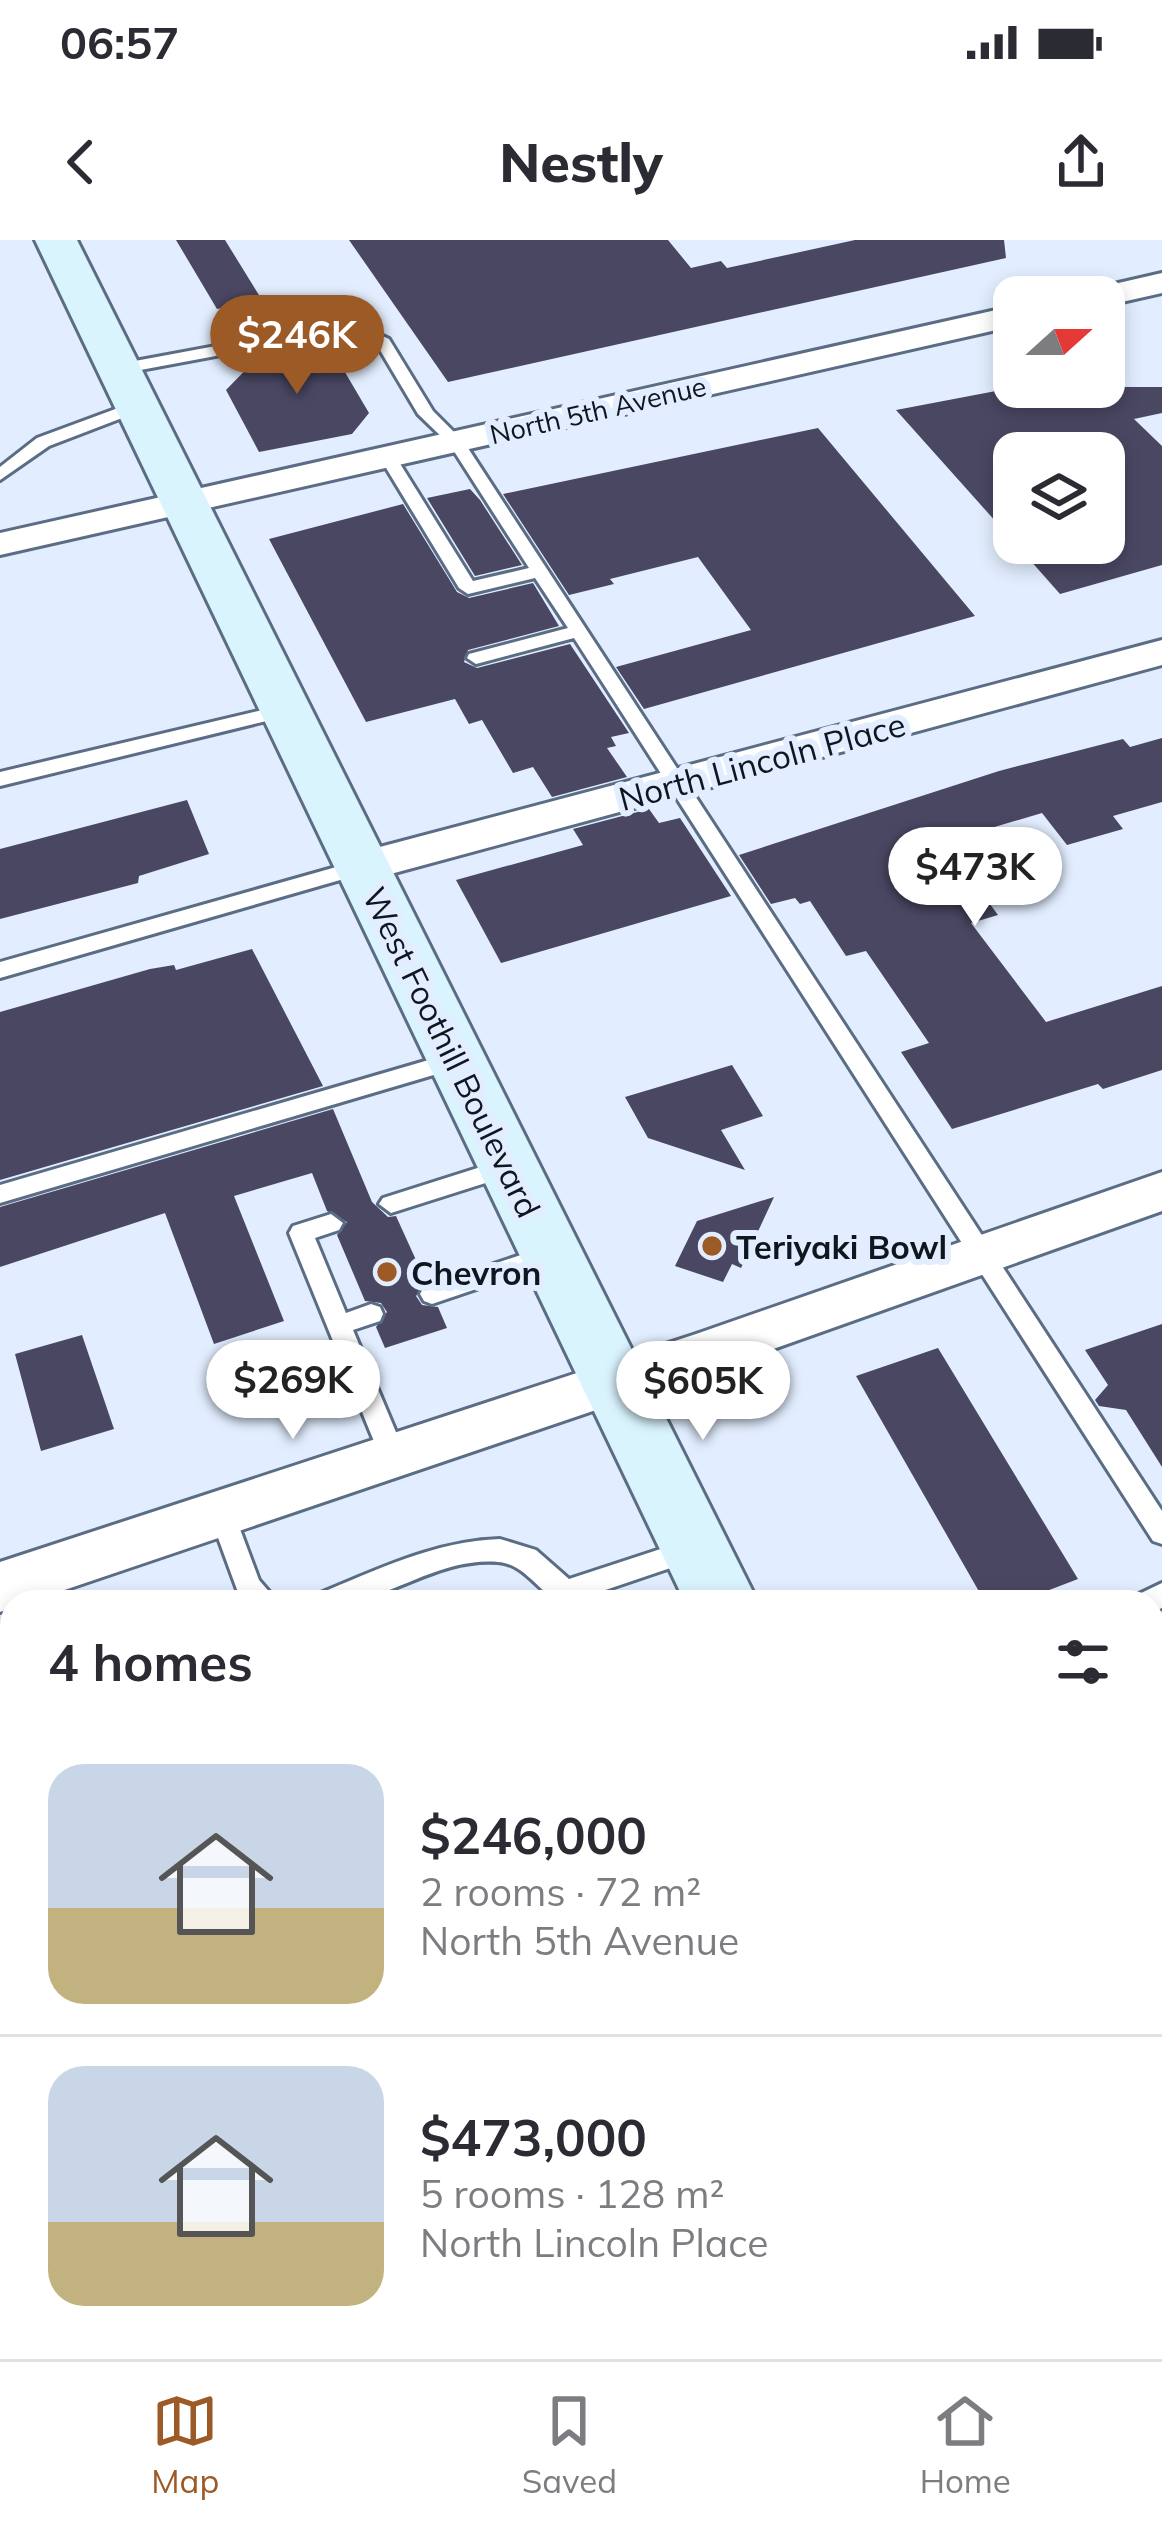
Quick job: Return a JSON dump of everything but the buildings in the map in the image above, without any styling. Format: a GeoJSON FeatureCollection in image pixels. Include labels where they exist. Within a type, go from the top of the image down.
{"type":"FeatureCollection","features":[{"type":"Feature","properties":{"kind":"main road","name":"West Foothill Boulevard"},"geometry":{"type":"LineString","coordinates":[[57,240],[709,1575]]}},
{"type":"Feature","properties":{"kind":"street"},"geometry":{"type":"LineString","coordinates":[[1125,291],[1162,283]]}},
{"type":"Feature","properties":{"kind":"street","name":"North 5th Avenue"},"geometry":{"type":"LineString","coordinates":[[0,544],[993,321]]}},
{"type":"Feature","properties":{"kind":"street","name":"North Lincoln Place"},"geometry":{"type":"LineString","coordinates":[[362,867],[1162,652]]}},
{"type":"Feature","properties":{"kind":"street"},"geometry":{"type":"LineString","coordinates":[[0,1587],[1162,1191]]}},
{"type":"Feature","properties":{"kind":"lane"},"geometry":{"type":"LineString","coordinates":[[0,475],[128,388],[351,326],[383,342],[426,414],[456,442],[1162,1533]]}},
{"type":"Feature","properties":{"kind":"lane"},"geometry":{"type":"LineString","coordinates":[[388,458],[468,588],[540,571]]}},
{"type":"Feature","properties":{"kind":"lane"},"geometry":{"type":"LineString","coordinates":[[476,658],[579,631]]}},
{"type":"Feature","properties":{"kind":"lane"},"geometry":{"type":"LineString","coordinates":[[0,779],[284,711]]}},
{"type":"Feature","properties":{"kind":"lane"},"geometry":{"type":"LineString","coordinates":[[0,970],[362,867]]}},
{"type":"Feature","properties":{"kind":"lane"},"geometry":{"type":"LineString","coordinates":[[0,1194],[456,1060]]}},
{"type":"Feature","properties":{"kind":"lane"},"geometry":{"type":"LineString","coordinates":[[391,1204],[508,1168]]}},
{"type":"Feature","properties":{"kind":"lane"},"geometry":{"type":"LineString","coordinates":[[332,1223],[301,1233],[393,1456]]}},
{"type":"Feature","properties":{"kind":"lane"},"geometry":{"type":"LineString","coordinates":[[432,1294],[551,1254]]}},
{"type":"Feature","properties":{"kind":"lane"},"geometry":{"type":"LineString","coordinates":[[339,1324],[370,1314]]}},
{"type":"Feature","properties":{"kind":"lane"},"geometry":{"type":"LineString","coordinates":[[222,1513],[251,1590]]}},
{"type":"Feature","properties":{"kind":"lane"},"geometry":{"type":"LineString","coordinates":[[360,1590],[464,1552],[489,1549],[524,1556],[560,1590]]}},
{"type":"Feature","properties":{"kind":"lane"},"geometry":{"type":"LineString","coordinates":[[612,1590],[709,1575]]}},
{"type":"Feature","properties":{"kind":"place","name":"Teriyaki Bowl"},"geometry":{"type":"Point","coordinates":[712,1246]}},
{"type":"Feature","properties":{"kind":"place","name":"Chevron"},"geometry":{"type":"Point","coordinates":[387,1272]}}]}
